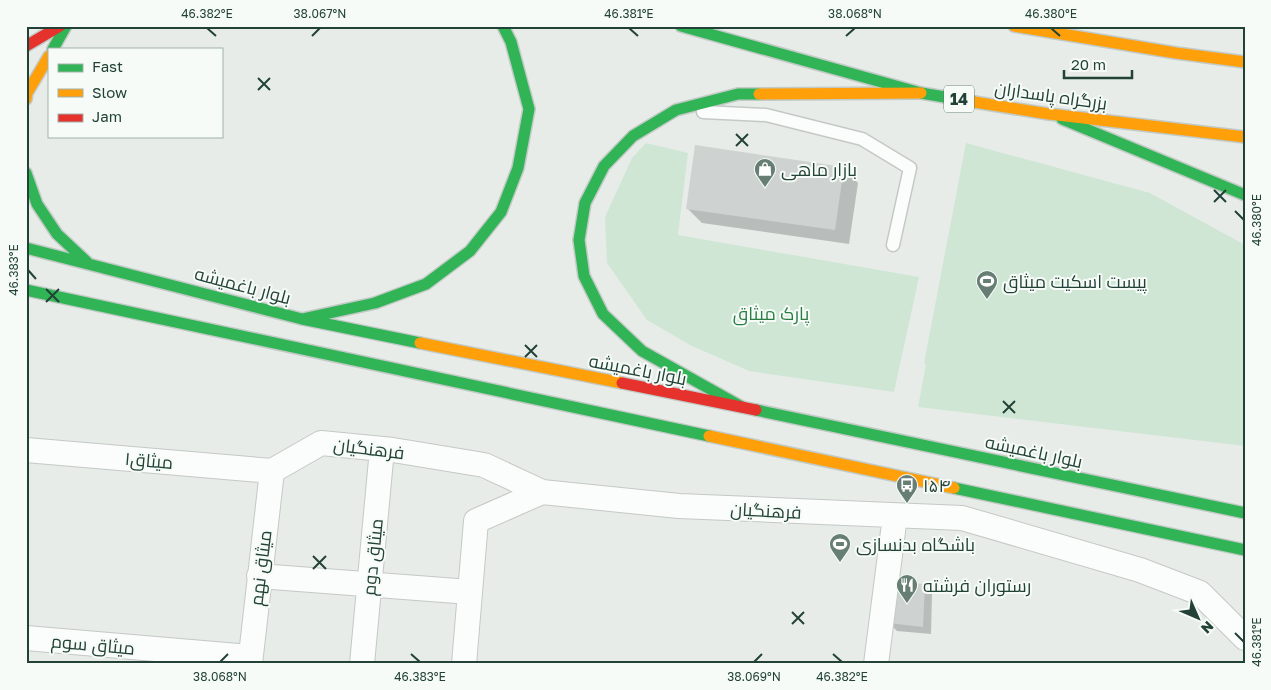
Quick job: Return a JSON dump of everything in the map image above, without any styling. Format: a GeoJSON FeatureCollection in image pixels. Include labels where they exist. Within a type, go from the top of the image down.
{"type":"FeatureCollection","features":[{"type":"Feature","properties":{"kind":"main road"},"geometry":{"type":"LineString","coordinates":[[26,46],[60,26]]}},
{"type":"Feature","properties":{"kind":"main road"},"geometry":{"type":"LineString","coordinates":[[54,48],[66,26]]}},
{"type":"Feature","properties":{"kind":"main road"},"geometry":{"type":"LineString","coordinates":[[302,319],[375,303],[426,284],[470,251],[502,212],[518,168],[529,109],[511,42],[503,26]]}},
{"type":"Feature","properties":{"kind":"main road","name":"بزرگراه پاسداران"},"geometry":{"type":"LineString","coordinates":[[681,26],[921,93],[1049,114],[1245,137]]}},
{"type":"Feature","properties":{"kind":"main road"},"geometry":{"type":"LineString","coordinates":[[1014,26],[1176,53],[1245,62]]}},
{"type":"Feature","properties":{"kind":"main road"},"geometry":{"type":"LineString","coordinates":[[26,99],[27,93],[48,58]]}},
{"type":"Feature","properties":{"kind":"main road"},"geometry":{"type":"LineString","coordinates":[[742,407],[642,351],[603,314],[584,276],[579,240],[585,203],[604,166],[633,136],[676,110],[738,94],[921,93]]}},
{"type":"Feature","properties":{"kind":"main road"},"geometry":{"type":"LineString","coordinates":[[1049,114],[1245,195]]}},
{"type":"Feature","properties":{"kind":"main road"},"geometry":{"type":"LineString","coordinates":[[26,172],[37,204],[57,234],[88,263]]}},
{"type":"Feature","properties":{"kind":"main road","name":"بلوار باغمیشه"},"geometry":{"type":"LineString","coordinates":[[26,248],[302,319],[742,407],[1245,512]]}},
{"type":"Feature","properties":{"kind":"main road"},"geometry":{"type":"LineString","coordinates":[[26,290],[1245,550]]}},
{"type":"Feature","properties":{"kind":"street","name":"فرهنگیان"},"geometry":{"type":"LineString","coordinates":[[272,471],[322,443],[484,465],[542,492],[679,506],[962,518],[1140,570],[1200,592],[1245,638]]}},
{"type":"Feature","properties":{"kind":"street","name":"میثاق۱"},"geometry":{"type":"LineString","coordinates":[[26,450],[272,471]]}},
{"type":"Feature","properties":{"kind":"street","name":"میثاق دوم"},"geometry":{"type":"LineString","coordinates":[[362,664],[382,450]]}},
{"type":"Feature","properties":{"kind":"street","name":"میثاق نهم"},"geometry":{"type":"LineString","coordinates":[[250,660],[272,471]]}},
{"type":"Feature","properties":{"kind":"street"},"geometry":{"type":"LineString","coordinates":[[962,518],[968,491]]}},
{"type":"Feature","properties":{"kind":"street"},"geometry":{"type":"LineString","coordinates":[[464,664],[476,522],[542,492]]}},
{"type":"Feature","properties":{"kind":"street"},"geometry":{"type":"LineString","coordinates":[[876,664],[895,516]]}},
{"type":"Feature","properties":{"kind":"street"},"geometry":{"type":"LineString","coordinates":[[259,576],[470,592]]}},
{"type":"Feature","properties":{"kind":"street","name":"میثاق سوم"},"geometry":{"type":"LineString","coordinates":[[26,638],[250,660]]}},
{"type":"Feature","properties":{"kind":"lane"},"geometry":{"type":"LineString","coordinates":[[676,110],[766,115],[862,139],[910,168],[893,245]]}},
{"type":"Feature","properties":{"kind":"green space","name":"پارک میثاق"},"geometry":{"type":"Polygon","coordinates":[[[646,143],[688,153],[678,235],[919,277],[894,392],[749,371],[690,345],[647,320],[607,263],[605,217],[632,158],[646,143]]]}},
{"type":"Feature","properties":{"kind":"green space"},"geometry":{"type":"Polygon","coordinates":[[[966,143],[1150,193],[1245,245],[1245,446],[918,407],[926,364],[924,363],[966,143]]]}},
{"type":"Feature","properties":{"kind":"building","name":"بازار ماهی"},"geometry":{"type":"Polygon","coordinates":[[[695,145],[844,167],[835,230],[686,209],[695,145]]]}},
{"type":"Feature","properties":{"kind":"building","name":"رستوران فرشته"},"geometry":{"type":"Polygon","coordinates":[[[891,582],[925,584],[923,627],[888,623],[891,582]]]}},
{"type":"Feature","properties":{"kind":"traffic: fast"},"geometry":{"type":"LineString","coordinates":[[54,48],[66,26]]}},
{"type":"Feature","properties":{"kind":"traffic: fast"},"geometry":{"type":"LineString","coordinates":[[302,319],[375,303],[426,284],[470,251],[501,212],[518,168],[529,109],[511,42],[503,26]]}},
{"type":"Feature","properties":{"kind":"traffic: fast"},"geometry":{"type":"LineString","coordinates":[[681,26],[921,93],[974,102]]}},
{"type":"Feature","properties":{"kind":"traffic: fast"},"geometry":{"type":"LineString","coordinates":[[742,407],[642,351],[603,314],[584,276],[579,240],[585,203],[604,166],[633,136],[676,110],[738,94],[759,94]]}},
{"type":"Feature","properties":{"kind":"traffic: fast"},"geometry":{"type":"LineString","coordinates":[[1062,119],[1245,195]]}},
{"type":"Feature","properties":{"kind":"traffic: fast"},"geometry":{"type":"LineString","coordinates":[[26,173],[37,204],[57,234],[87,262]]}},
{"type":"Feature","properties":{"kind":"traffic: fast"},"geometry":{"type":"LineString","coordinates":[[26,248],[302,319],[420,343]]}},
{"type":"Feature","properties":{"kind":"traffic: fast"},"geometry":{"type":"LineString","coordinates":[[26,290],[709,436]]}},
{"type":"Feature","properties":{"kind":"traffic: fast"},"geometry":{"type":"LineString","coordinates":[[756,410],[1245,513]]}},
{"type":"Feature","properties":{"kind":"traffic: fast"},"geometry":{"type":"LineString","coordinates":[[954,488],[1245,550]]}},
{"type":"Feature","properties":{"kind":"traffic: slow"},"geometry":{"type":"LineString","coordinates":[[1014,26],[1176,53],[1245,62]]}},
{"type":"Feature","properties":{"kind":"traffic: slow"},"geometry":{"type":"LineString","coordinates":[[26,99],[27,93],[48,58]]}},
{"type":"Feature","properties":{"kind":"traffic: slow"},"geometry":{"type":"LineString","coordinates":[[759,94],[921,93]]}},
{"type":"Feature","properties":{"kind":"traffic: slow"},"geometry":{"type":"LineString","coordinates":[[974,102],[1049,114],[1245,137]]}},
{"type":"Feature","properties":{"kind":"traffic: slow"},"geometry":{"type":"LineString","coordinates":[[420,343],[622,383]]}},
{"type":"Feature","properties":{"kind":"traffic: slow"},"geometry":{"type":"LineString","coordinates":[[709,436],[954,488]]}},
{"type":"Feature","properties":{"kind":"traffic: jam"},"geometry":{"type":"LineString","coordinates":[[26,46],[60,26]]}},
{"type":"Feature","properties":{"kind":"traffic: jam"},"geometry":{"type":"LineString","coordinates":[[622,383],[756,410]]}},
{"type":"Feature","properties":{"kind":"place","name":"بازار ماهی"},"geometry":{"type":"Point","coordinates":[765,188]}},
{"type":"Feature","properties":{"kind":"place","name":"پیست اسکیت میثاق"},"geometry":{"type":"Point","coordinates":[987,300]}},
{"type":"Feature","properties":{"kind":"place","name":"۱۵۴"},"geometry":{"type":"Point","coordinates":[907,504]}},
{"type":"Feature","properties":{"kind":"place","name":"باشگاه بدنسازی"},"geometry":{"type":"Point","coordinates":[840,563]}},
{"type":"Feature","properties":{"kind":"place","name":"رستوران فرشته"},"geometry":{"type":"Point","coordinates":[907,604]}}]}
